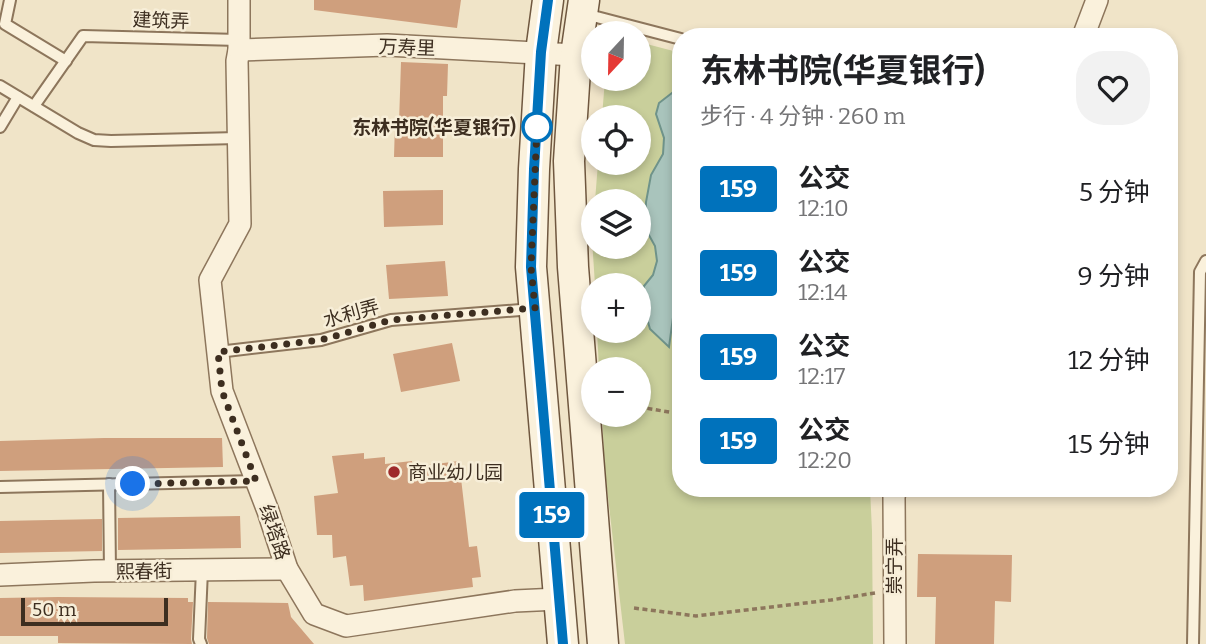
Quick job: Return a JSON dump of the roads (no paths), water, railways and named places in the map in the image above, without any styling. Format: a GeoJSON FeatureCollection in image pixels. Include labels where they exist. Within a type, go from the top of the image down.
{"type":"FeatureCollection","features":[{"type":"Feature","properties":{"kind":"main road"},"geometry":{"type":"LineString","coordinates":[[548,0],[541,52],[531,267],[563,644]]}},
{"type":"Feature","properties":{"kind":"main road"},"geometry":{"type":"LineString","coordinates":[[583,7],[576,55],[569,161],[572,267],[603,644]]}},
{"type":"Feature","properties":{"kind":"street","name":"绿塔路"},"geometry":{"type":"LineString","coordinates":[[239,0],[237,61],[240,223],[210,280],[222,391],[287,569],[314,614],[346,626],[515,601],[558,599]]}},
{"type":"Feature","properties":{"kind":"street"},"geometry":{"type":"LineString","coordinates":[[1086,28],[1097,0]]}},
{"type":"Feature","properties":{"kind":"street","name":"万寿里"},"geometry":{"type":"LineString","coordinates":[[239,45],[387,45],[576,55]]}},
{"type":"Feature","properties":{"kind":"street","name":"崇宁弄"},"geometry":{"type":"LineString","coordinates":[[894,497],[895,644]]}},
{"type":"Feature","properties":{"kind":"street","name":"熙春街"},"geometry":{"type":"LineString","coordinates":[[0,575],[287,569]]}},
{"type":"Feature","properties":{"kind":"lane"},"geometry":{"type":"LineString","coordinates":[[10,0],[5,24],[66,61],[34,106]]}},
{"type":"Feature","properties":{"kind":"lane"},"geometry":{"type":"LineString","coordinates":[[583,7],[672,36]]}},
{"type":"Feature","properties":{"kind":"lane","name":"建筑弄"},"geometry":{"type":"LineString","coordinates":[[66,61],[83,36],[239,45]]}},
{"type":"Feature","properties":{"kind":"lane"},"geometry":{"type":"LineString","coordinates":[[0,86],[94,140],[238,138]]}},
{"type":"Feature","properties":{"kind":"lane"},"geometry":{"type":"LineString","coordinates":[[0,127],[18,97]]}},
{"type":"Feature","properties":{"kind":"lane"},"geometry":{"type":"LineString","coordinates":[[1193,644],[1200,272],[1206,261]]}},
{"type":"Feature","properties":{"kind":"lane","name":"水利弄"},"geometry":{"type":"LineString","coordinates":[[218,352],[321,340],[391,320],[535,308]]}},
{"type":"Feature","properties":{"kind":"lane"},"geometry":{"type":"LineString","coordinates":[[0,487],[256,481]]}},
{"type":"Feature","properties":{"kind":"lane"},"geometry":{"type":"LineString","coordinates":[[109,484],[110,572]]}},
{"type":"Feature","properties":{"kind":"lane"},"geometry":{"type":"LineString","coordinates":[[201,644],[202,570]]}},
{"type":"Feature","properties":{"kind":"water"},"geometry":{"type":"Polygon","coordinates":[[[672,93],[672,325],[669,347],[651,330],[651,277],[657,261],[651,239],[651,189],[648,189],[651,175],[663,154],[664,138],[656,114],[659,103],[672,93]]]}},
{"type":"Feature","properties":{"kind":"place","name":"东林书院(华夏银行)"},"geometry":{"type":"Point","coordinates":[537,127]}},
{"type":"Feature","properties":{"kind":"place","name":"商业幼儿园"},"geometry":{"type":"Point","coordinates":[394,472]}}]}
